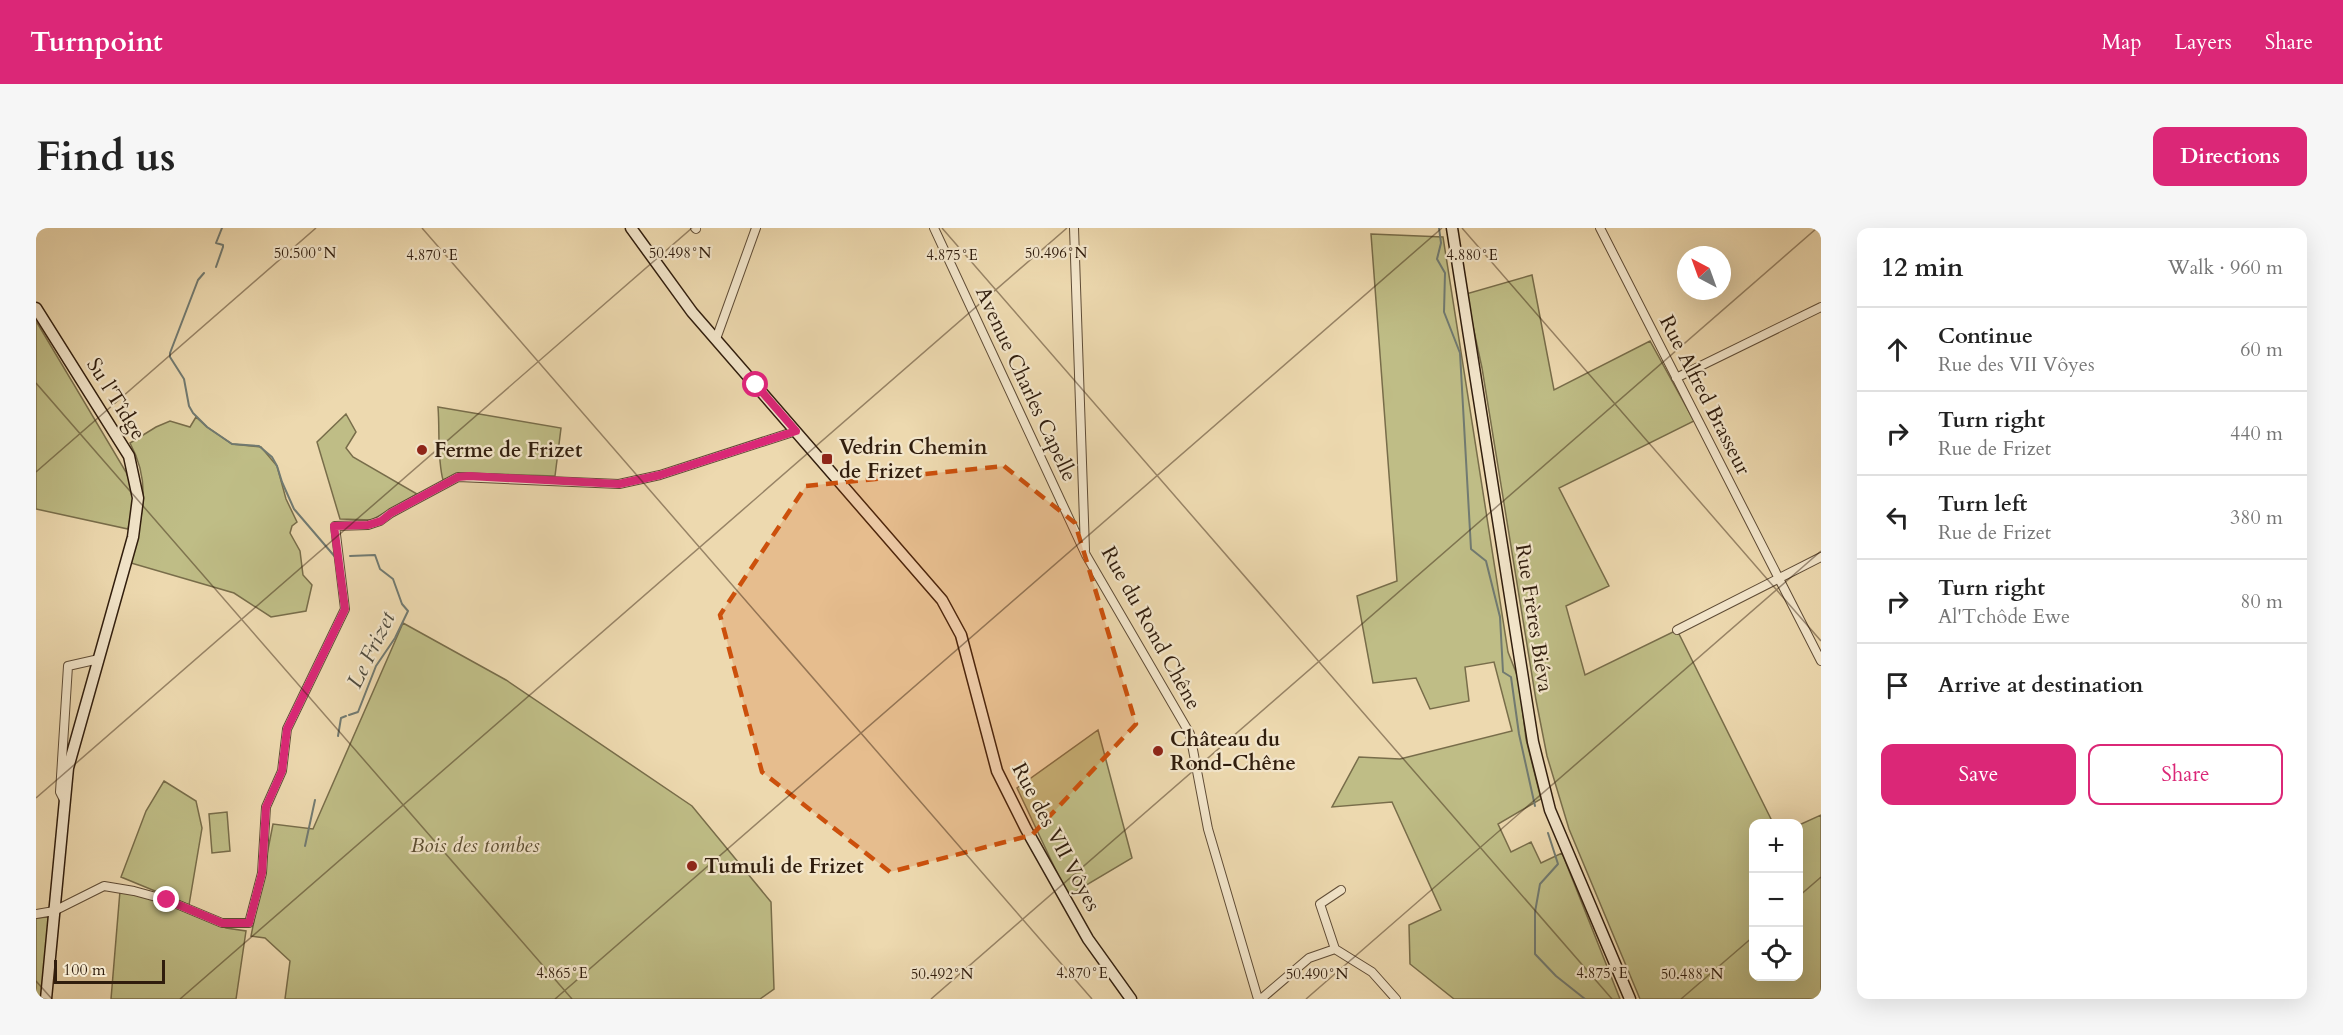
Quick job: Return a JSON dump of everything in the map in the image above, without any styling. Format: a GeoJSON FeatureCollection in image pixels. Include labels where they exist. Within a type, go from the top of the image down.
{"type":"FeatureCollection","features":[{"type":"Feature","properties":{"kind":"street","name":"Rue des VII Vôyes"},"geometry":{"type":"LineString","coordinates":[[631,228],[682,299],[942,600],[962,635],[997,771],[1026,829],[1088,939],[1131,999]]}},
{"type":"Feature","properties":{"kind":"street"},"geometry":{"type":"LineString","coordinates":[[716,339],[756,228]]}},
{"type":"Feature","properties":{"kind":"street","name":"Avenue Charles Capelle"},"geometry":{"type":"LineString","coordinates":[[934,228],[1086,555]]}},
{"type":"Feature","properties":{"kind":"street","name":"Rue du Rond Chêne"},"geometry":{"type":"LineString","coordinates":[[1074,228],[1086,555],[1190,734],[1208,829],[1260,999]]}},
{"type":"Feature","properties":{"kind":"street","name":"Rue Frères Biéva"},"geometry":{"type":"LineString","coordinates":[[1452,228],[1533,741],[1540,772],[1550,810],[1630,999]]}},
{"type":"Feature","properties":{"kind":"street","name":"Rue Alfred Brasseur"},"geometry":{"type":"LineString","coordinates":[[1600,228],[1821,662]]}},
{"type":"Feature","properties":{"kind":"street"},"geometry":{"type":"LineString","coordinates":[[1677,378],[1821,307]]}},
{"type":"Feature","properties":{"kind":"street","name":"Su l'Tîdge"},"geometry":{"type":"LineString","coordinates":[[36,308],[129,456],[138,498],[133,537],[68,768],[46,999]]}},
{"type":"Feature","properties":{"kind":"street"},"geometry":{"type":"LineString","coordinates":[[36,914],[54,911],[104,886],[167,900],[222,923],[249,923],[262,873],[266,807],[282,771],[287,729],[345,609],[334,526],[368,525],[381,521],[401,507],[458,477],[619,484],[660,475],[796,431]]}},
{"type":"Feature","properties":{"kind":"street"},"geometry":{"type":"LineString","coordinates":[[1677,630],[1821,557]]}},
{"type":"Feature","properties":{"kind":"street","name":"Su l'Tîdge"},"geometry":{"type":"LineString","coordinates":[[65,803],[60,792],[68,666],[99,659]]}},
{"type":"Feature","properties":{"kind":"street"},"geometry":{"type":"LineString","coordinates":[[1341,890],[1320,904],[1335,949],[1372,972],[1396,999]]}},
{"type":"Feature","properties":{"kind":"street"},"geometry":{"type":"LineString","coordinates":[[1260,999],[1309,958],[1335,949]]}},
{"type":"Feature","properties":{"kind":"highlighted area"},"geometry":{"type":"Polygon","coordinates":[[[1004,466],[1075,523],[1136,724],[1032,835],[890,872],[762,772],[720,615],[806,486],[1004,466]]]}},
{"type":"Feature","properties":{"kind":"green space"},"geometry":{"type":"Polygon","coordinates":[[[1371,234],[1443,237],[1508,652],[1519,680],[1526,739],[1541,799],[1498,824],[1511,852],[1531,842],[1541,863],[1562,853],[1620,999],[1454,999],[1410,964],[1409,925],[1441,910],[1392,802],[1332,807],[1359,757],[1400,759],[1512,731],[1494,662],[1465,667],[1469,701],[1430,709],[1416,678],[1373,683],[1357,596],[1397,581],[1371,234]]]}},
{"type":"Feature","properties":{"kind":"green space"},"geometry":{"type":"Polygon","coordinates":[[[1532,275],[1554,390],[1650,341],[1694,421],[1559,488],[1609,586],[1566,606],[1585,675],[1677,630],[1771,819],[1749,819],[1749,981],[1803,981],[1803,823],[1821,815],[1821,999],[1640,999],[1569,829],[1547,756],[1482,368],[1466,294],[1532,275]]]}},
{"type":"Feature","properties":{"kind":"green space"},"geometry":{"type":"Polygon","coordinates":[[[36,321],[126,472],[135,495],[128,529],[36,509],[36,321]]]}},
{"type":"Feature","properties":{"kind":"green space"},"geometry":{"type":"Polygon","coordinates":[[[438,407],[561,428],[555,476],[463,473],[443,480],[439,453],[438,407]]]}},
{"type":"Feature","properties":{"kind":"green space"},"geometry":{"type":"Polygon","coordinates":[[[346,414],[356,432],[346,448],[353,457],[417,494],[372,520],[340,519],[317,442],[346,414]]]}},
{"type":"Feature","properties":{"kind":"green space"},"geometry":{"type":"Polygon","coordinates":[[[196,417],[232,444],[261,447],[277,466],[286,499],[297,522],[292,526],[290,533],[300,551],[303,575],[312,585],[306,611],[271,617],[234,593],[131,563],[141,517],[143,488],[137,458],[130,443],[170,421],[190,427],[196,417]]]}},
{"type":"Feature","properties":{"kind":"green space","name":"Bois des tombes"},"geometry":{"type":"Polygon","coordinates":[[[403,623],[506,680],[692,806],[771,902],[774,989],[760,999],[285,999],[290,961],[265,938],[251,936],[273,824],[313,829],[403,623]]]}},
{"type":"Feature","properties":{"kind":"green space"},"geometry":{"type":"Polygon","coordinates":[[[1098,730],[1132,858],[1068,896],[1017,788],[1098,730]]]}},
{"type":"Feature","properties":{"kind":"green space"},"geometry":{"type":"Polygon","coordinates":[[[164,781],[196,801],[202,828],[189,905],[121,877],[146,811],[164,781]]]}},
{"type":"Feature","properties":{"kind":"green space"},"geometry":{"type":"Polygon","coordinates":[[[227,812],[230,851],[212,853],[209,814],[227,812]]]}},
{"type":"Feature","properties":{"kind":"green space"},"geometry":{"type":"Polygon","coordinates":[[[120,891],[168,902],[226,928],[246,931],[236,999],[111,999],[120,891]]]}},
{"type":"Feature","properties":{"kind":"green space"},"geometry":{"type":"Polygon","coordinates":[[[48,917],[51,921],[43,999],[36,999],[36,918],[48,917]]]}},
{"type":"Feature","properties":{"kind":"waterway","name":"Le Frizet"},"geometry":{"type":"LineString","coordinates":[[216,267],[223,247],[216,243],[222,228]]}},
{"type":"Feature","properties":{"kind":"waterway"},"geometry":{"type":"LineString","coordinates":[[1439,228],[1441,243],[1437,259],[1445,273],[1444,312],[1460,353],[1471,549],[1486,561],[1500,617],[1503,672],[1511,677],[1519,734],[1535,806]]}},
{"type":"Feature","properties":{"kind":"waterway","name":"Le Frizet"},"geometry":{"type":"LineString","coordinates":[[204,273],[198,280],[170,353],[170,357],[184,379],[189,406],[207,427],[232,444],[259,446],[272,457],[294,509],[336,558]]}},
{"type":"Feature","properties":{"kind":"waterway","name":"Le Frizet"},"geometry":{"type":"LineString","coordinates":[[349,715],[358,712],[376,666],[395,638],[408,611],[402,604],[393,579],[380,569],[375,555],[350,556]]}},
{"type":"Feature","properties":{"kind":"waterway","name":"Le Frizet"},"geometry":{"type":"LineString","coordinates":[[338,736],[341,718],[346,716]]}},
{"type":"Feature","properties":{"kind":"waterway","name":"Le Frizet"},"geometry":{"type":"LineString","coordinates":[[305,846],[315,800]]}},
{"type":"Feature","properties":{"kind":"waterway"},"geometry":{"type":"LineString","coordinates":[[1548,833],[1558,864],[1540,884],[1535,912],[1535,954],[1556,976],[1585,999]]}},
{"type":"Feature","properties":{"kind":"place","name":"Ferme de Frizet"},"geometry":{"type":"Point","coordinates":[422,450]}},
{"type":"Feature","properties":{"kind":"place","name":"Vedrin Chemin de Frizet"},"geometry":{"type":"Point","coordinates":[827,459]}},
{"type":"Feature","properties":{"kind":"place","name":"Château du Rond-Chêne"},"geometry":{"type":"Point","coordinates":[1158,751]}},
{"type":"Feature","properties":{"kind":"place","name":"Tumuli de Frizet"},"geometry":{"type":"Point","coordinates":[692,866]}},
{"type":"Feature","properties":{"kind":"route"},"geometry":{"type":"LineString","coordinates":[[167,900],[222,923],[249,923],[262,873],[266,807],[282,771],[287,729],[345,609],[343,580],[334,526],[368,525],[381,521],[391,513],[458,477],[619,484],[660,475],[796,431],[756,385]]}}]}
